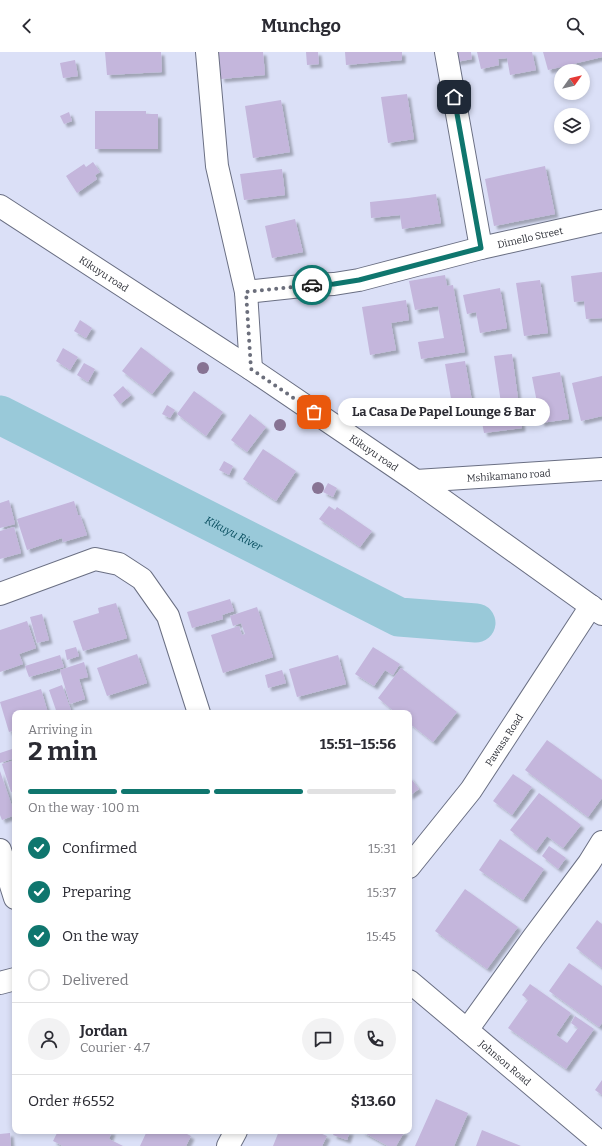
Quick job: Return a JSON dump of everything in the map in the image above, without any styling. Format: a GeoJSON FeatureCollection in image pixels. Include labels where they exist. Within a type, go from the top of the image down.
{"type":"FeatureCollection","features":[{"type":"Feature","properties":{"kind":"street"},"geometry":{"type":"LineString","coordinates":[[207,52],[217,166],[246,292],[251,369]]}},
{"type":"Feature","properties":{"kind":"street"},"geometry":{"type":"LineString","coordinates":[[446,52],[481,248]]}},
{"type":"Feature","properties":{"kind":"street","name":"Kikuyu road"},"geometry":{"type":"LineString","coordinates":[[0,206],[251,369],[416,481],[597,610]]}},
{"type":"Feature","properties":{"kind":"street","name":"Dimello Street"},"geometry":{"type":"LineString","coordinates":[[246,292],[334,284],[359,280],[481,248],[602,221]]}},
{"type":"Feature","properties":{"kind":"street","name":"Mshikamano road"},"geometry":{"type":"LineString","coordinates":[[416,481],[602,470]]}},
{"type":"Feature","properties":{"kind":"street"},"geometry":{"type":"LineString","coordinates":[[0,594],[95,559],[119,564],[142,580],[168,616],[198,710]]}},
{"type":"Feature","properties":{"kind":"street","name":"Pawasa Road"},"geometry":{"type":"LineString","coordinates":[[412,863],[471,790],[597,610]]}},
{"type":"Feature","properties":{"kind":"street"},"geometry":{"type":"LineString","coordinates":[[467,1030],[533,938],[589,864],[602,842]]}},
{"type":"Feature","properties":{"kind":"street"},"geometry":{"type":"LineString","coordinates":[[0,850],[12,888]]}},
{"type":"Feature","properties":{"kind":"street"},"geometry":{"type":"LineString","coordinates":[[0,983],[12,980]]}},
{"type":"Feature","properties":{"kind":"street","name":"Johnson Road"},"geometry":{"type":"LineString","coordinates":[[412,983],[602,1144]]}},
{"type":"Feature","properties":{"kind":"street"},"geometry":{"type":"LineString","coordinates":[[228,1146],[234,1134]]}},
{"type":"Feature","properties":{"kind":"building"},"geometry":{"type":"Polygon","coordinates":[[[105,52],[161,52],[162,72],[107,75],[105,52]]]}},
{"type":"Feature","properties":{"kind":"building"},"geometry":{"type":"Polygon","coordinates":[[[218,52],[263,52],[265,75],[221,79],[218,52]]]}},
{"type":"Feature","properties":{"kind":"building"},"geometry":{"type":"Polygon","coordinates":[[[306,52],[318,52],[319,64],[307,65],[306,52]]]}},
{"type":"Feature","properties":{"kind":"building"},"geometry":{"type":"Polygon","coordinates":[[[345,52],[402,52],[402,60],[346,65],[345,52]]]}},
{"type":"Feature","properties":{"kind":"building"},"geometry":{"type":"Polygon","coordinates":[[[455,52],[471,52],[472,59],[456,62],[455,52]]]}},
{"type":"Feature","properties":{"kind":"building"},"geometry":{"type":"Polygon","coordinates":[[[477,52],[532,52],[536,70],[510,75],[507,58],[498,59],[499,65],[481,69],[477,52]]]}},
{"type":"Feature","properties":{"kind":"building"},"geometry":{"type":"Polygon","coordinates":[[[543,52],[602,52],[602,57],[573,64],[554,64],[554,69],[548,70],[543,52]]]}},
{"type":"Feature","properties":{"kind":"building"},"geometry":{"type":"Polygon","coordinates":[[[75,60],[78,76],[63,78],[60,63],[75,60]]]}},
{"type":"Feature","properties":{"kind":"building"},"geometry":{"type":"Polygon","coordinates":[[[407,94],[414,139],[388,143],[381,97],[407,94]]]}},
{"type":"Feature","properties":{"kind":"building"},"geometry":{"type":"Polygon","coordinates":[[[281,100],[290,152],[253,158],[245,106],[281,100]]]}},
{"type":"Feature","properties":{"kind":"building"},"geometry":{"type":"Polygon","coordinates":[[[95,111],[146,111],[146,114],[158,114],[158,149],[95,149],[95,111]]]}},
{"type":"Feature","properties":{"kind":"building"},"geometry":{"type":"Polygon","coordinates":[[[69,112],[72,121],[64,124],[60,116],[69,112]]]}},
{"type":"Feature","properties":{"kind":"building"},"geometry":{"type":"Polygon","coordinates":[[[93,162],[100,172],[95,175],[97,179],[77,193],[66,176],[84,164],[86,167],[93,162]]]}},
{"type":"Feature","properties":{"kind":"building"},"geometry":{"type":"Polygon","coordinates":[[[545,166],[555,214],[494,226],[485,179],[545,166]]]}},
{"type":"Feature","properties":{"kind":"building"},"geometry":{"type":"Polygon","coordinates":[[[282,169],[285,195],[244,200],[240,174],[282,169]]]}},
{"type":"Feature","properties":{"kind":"building"},"geometry":{"type":"Polygon","coordinates":[[[436,194],[441,223],[402,229],[400,215],[371,218],[370,202],[436,194]]]}},
{"type":"Feature","properties":{"kind":"building"},"geometry":{"type":"Polygon","coordinates":[[[295,219],[303,252],[272,258],[265,226],[295,219]]]}},
{"type":"Feature","properties":{"kind":"building"},"geometry":{"type":"Polygon","coordinates":[[[602,272],[602,318],[586,319],[584,301],[574,302],[571,276],[602,272]]]}},
{"type":"Feature","properties":{"kind":"building"},"geometry":{"type":"Polygon","coordinates":[[[445,275],[447,286],[453,285],[465,352],[421,359],[418,342],[444,338],[438,306],[415,310],[409,281],[445,275]]]}},
{"type":"Feature","properties":{"kind":"building"},"geometry":{"type":"Polygon","coordinates":[[[540,280],[548,333],[524,336],[516,283],[540,280]]]}},
{"type":"Feature","properties":{"kind":"building"},"geometry":{"type":"Polygon","coordinates":[[[500,288],[507,328],[480,333],[476,312],[467,314],[463,295],[500,288]]]}},
{"type":"Feature","properties":{"kind":"building"},"geometry":{"type":"Polygon","coordinates":[[[406,300],[409,320],[391,323],[396,350],[370,355],[362,307],[406,300]]]}},
{"type":"Feature","properties":{"kind":"building"},"geometry":{"type":"Polygon","coordinates":[[[80,320],[92,328],[86,338],[74,331],[80,320]]]}},
{"type":"Feature","properties":{"kind":"building"},"geometry":{"type":"Polygon","coordinates":[[[141,347],[171,370],[152,394],[122,371],[141,347]]]}},
{"type":"Feature","properties":{"kind":"building"},"geometry":{"type":"Polygon","coordinates":[[[63,348],[78,357],[70,370],[56,361],[63,348]]]}},
{"type":"Feature","properties":{"kind":"building"},"geometry":{"type":"Polygon","coordinates":[[[512,354],[522,428],[484,433],[479,406],[501,403],[494,356],[512,354]]]}},
{"type":"Feature","properties":{"kind":"building"},"geometry":{"type":"Polygon","coordinates":[[[465,361],[473,407],[453,410],[445,364],[465,361]]]}},
{"type":"Feature","properties":{"kind":"building"},"geometry":{"type":"Polygon","coordinates":[[[84,363],[95,369],[88,382],[77,375],[84,363]]]}},
{"type":"Feature","properties":{"kind":"building"},"geometry":{"type":"Polygon","coordinates":[[[560,372],[569,419],[541,423],[532,377],[560,372]]]}},
{"type":"Feature","properties":{"kind":"building"},"geometry":{"type":"Polygon","coordinates":[[[602,376],[602,416],[581,421],[572,383],[602,376]]]}},
{"type":"Feature","properties":{"kind":"building"},"geometry":{"type":"Polygon","coordinates":[[[123,386],[131,395],[120,404],[113,395],[123,386]]]}},
{"type":"Feature","properties":{"kind":"building"},"geometry":{"type":"Polygon","coordinates":[[[194,391],[223,412],[206,436],[177,414],[194,391]]]}},
{"type":"Feature","properties":{"kind":"building"},"geometry":{"type":"Polygon","coordinates":[[[167,405],[175,410],[170,418],[162,414],[167,405]]]}},
{"type":"Feature","properties":{"kind":"building"},"geometry":{"type":"Polygon","coordinates":[[[250,414],[266,427],[247,452],[231,440],[250,414]]]}},
{"type":"Feature","properties":{"kind":"building"},"geometry":{"type":"Polygon","coordinates":[[[263,449],[296,471],[276,501],[243,479],[263,449]]]}},
{"type":"Feature","properties":{"kind":"building"},"geometry":{"type":"Polygon","coordinates":[[[224,461],[233,466],[229,475],[219,470],[224,461]]]}},
{"type":"Feature","properties":{"kind":"building"},"geometry":{"type":"Polygon","coordinates":[[[328,483],[337,488],[333,497],[323,492],[328,483]]]}},
{"type":"Feature","properties":{"kind":"building"},"geometry":{"type":"Polygon","coordinates":[[[9,500],[15,524],[0,528],[0,503],[9,500]]]}},
{"type":"Feature","properties":{"kind":"building"},"geometry":{"type":"Polygon","coordinates":[[[74,501],[78,515],[80,515],[87,535],[63,542],[62,538],[27,550],[17,519],[74,501]]]}},
{"type":"Feature","properties":{"kind":"building"},"geometry":{"type":"Polygon","coordinates":[[[329,506],[335,510],[337,507],[372,531],[360,547],[319,519],[329,506]]]}},
{"type":"Feature","properties":{"kind":"building"},"geometry":{"type":"Polygon","coordinates":[[[14,527],[21,553],[0,559],[0,531],[14,527]]]}},
{"type":"Feature","properties":{"kind":"building"},"geometry":{"type":"Polygon","coordinates":[[[230,599],[234,611],[222,615],[223,619],[192,628],[187,612],[230,599]]]}},
{"type":"Feature","properties":{"kind":"building"},"geometry":{"type":"Polygon","coordinates":[[[116,603],[127,638],[83,651],[73,621],[99,613],[98,608],[116,603]]]}},
{"type":"Feature","properties":{"kind":"building"},"geometry":{"type":"Polygon","coordinates":[[[257,607],[273,657],[223,673],[211,635],[239,626],[242,635],[245,634],[241,623],[233,626],[230,616],[257,607]]]}},
{"type":"Feature","properties":{"kind":"building"},"geometry":{"type":"Polygon","coordinates":[[[42,614],[49,640],[37,643],[30,617],[42,614]]]}},
{"type":"Feature","properties":{"kind":"building"},"geometry":{"type":"Polygon","coordinates":[[[27,621],[36,648],[19,654],[23,664],[0,672],[0,630],[27,621]]]}},
{"type":"Feature","properties":{"kind":"building"},"geometry":{"type":"Polygon","coordinates":[[[76,647],[79,656],[67,660],[65,650],[76,647]]]}},
{"type":"Feature","properties":{"kind":"building"},"geometry":{"type":"Polygon","coordinates":[[[373,647],[400,664],[393,675],[385,670],[374,686],[355,674],[373,647]]]}},
{"type":"Feature","properties":{"kind":"building"},"geometry":{"type":"Polygon","coordinates":[[[137,654],[147,683],[107,696],[97,668],[137,654]]]}},
{"type":"Feature","properties":{"kind":"building"},"geometry":{"type":"Polygon","coordinates":[[[60,655],[64,667],[29,677],[25,666],[60,655]]]}},
{"type":"Feature","properties":{"kind":"building"},"geometry":{"type":"Polygon","coordinates":[[[338,655],[346,684],[297,697],[289,669],[338,655]]]}},
{"type":"Feature","properties":{"kind":"building"},"geometry":{"type":"Polygon","coordinates":[[[84,662],[88,677],[79,679],[85,699],[70,704],[60,670],[84,662]]]}},
{"type":"Feature","properties":{"kind":"building"},"geometry":{"type":"Polygon","coordinates":[[[401,668],[457,712],[433,742],[412,725],[412,710],[392,710],[378,698],[401,668]]]}},
{"type":"Feature","properties":{"kind":"building"},"geometry":{"type":"Polygon","coordinates":[[[282,670],[286,683],[268,688],[265,675],[282,670]]]}},
{"type":"Feature","properties":{"kind":"building"},"geometry":{"type":"Polygon","coordinates":[[[62,685],[71,710],[56,710],[49,690],[62,685]]]}},
{"type":"Feature","properties":{"kind":"building"},"geometry":{"type":"Polygon","coordinates":[[[41,689],[47,710],[12,710],[12,731],[9,732],[0,702],[41,689]]]}},
{"type":"Feature","properties":{"kind":"building"},"geometry":{"type":"Polygon","coordinates":[[[547,740],[602,780],[602,798],[588,817],[525,770],[547,740]]]}},
{"type":"Feature","properties":{"kind":"building"},"geometry":{"type":"Polygon","coordinates":[[[12,749],[12,759],[0,763],[0,753],[12,749]]]}},
{"type":"Feature","properties":{"kind":"building"},"geometry":{"type":"Polygon","coordinates":[[[12,761],[12,792],[11,792],[2,764],[12,761]]]}},
{"type":"Feature","properties":{"kind":"building"},"geometry":{"type":"Polygon","coordinates":[[[0,771],[12,806],[12,816],[2,820],[0,815],[0,771]]]}},
{"type":"Feature","properties":{"kind":"building"},"geometry":{"type":"Polygon","coordinates":[[[513,774],[532,787],[512,815],[493,801],[513,774]]]}},
{"type":"Feature","properties":{"kind":"building"},"geometry":{"type":"Polygon","coordinates":[[[412,780],[419,789],[412,794],[412,780]]]}},
{"type":"Feature","properties":{"kind":"building"},"geometry":{"type":"Polygon","coordinates":[[[539,793],[581,825],[563,848],[547,836],[536,851],[510,830],[539,793]]]}},
{"type":"Feature","properties":{"kind":"building"},"geometry":{"type":"Polygon","coordinates":[[[500,839],[544,869],[523,900],[479,870],[500,839]]]}},
{"type":"Feature","properties":{"kind":"building"},"geometry":{"type":"Polygon","coordinates":[[[549,846],[566,858],[558,869],[542,856],[549,846]]]}},
{"type":"Feature","properties":{"kind":"building"},"geometry":{"type":"Polygon","coordinates":[[[465,889],[518,927],[487,969],[435,931],[465,889]]]}},
{"type":"Feature","properties":{"kind":"building"},"geometry":{"type":"Polygon","coordinates":[[[597,920],[602,924],[602,968],[576,948],[597,920]]]}},
{"type":"Feature","properties":{"kind":"building"},"geometry":{"type":"Polygon","coordinates":[[[569,963],[602,986],[602,1023],[599,1027],[549,991],[569,963]]]}},
{"type":"Feature","properties":{"kind":"building"},"geometry":{"type":"Polygon","coordinates":[[[530,984],[571,1013],[556,1035],[567,1043],[578,1028],[571,1023],[575,1016],[594,1029],[566,1069],[508,1028],[528,1000],[522,995],[530,984]]]}},
{"type":"Feature","properties":{"kind":"building"},"geometry":{"type":"Polygon","coordinates":[[[602,1080],[602,1095],[595,1090],[602,1080]]]}},
{"type":"Feature","properties":{"kind":"building"},"geometry":{"type":"Polygon","coordinates":[[[436,1099],[468,1113],[454,1146],[415,1146],[436,1099]]]}},
{"type":"Feature","properties":{"kind":"building"},"geometry":{"type":"Polygon","coordinates":[[[482,1130],[521,1146],[476,1146],[482,1130]]]}},
{"type":"Feature","properties":{"kind":"building"},"geometry":{"type":"Polygon","coordinates":[[[10,1133],[11,1146],[0,1146],[0,1134],[10,1133]]]}},
{"type":"Feature","properties":{"kind":"building"},"geometry":{"type":"Polygon","coordinates":[[[56,1134],[111,1134],[109,1139],[123,1146],[63,1146],[53,1141],[56,1134]]]}},
{"type":"Feature","properties":{"kind":"building"},"geometry":{"type":"Polygon","coordinates":[[[146,1134],[187,1134],[191,1136],[186,1146],[140,1146],[146,1134]]]}},
{"type":"Feature","properties":{"kind":"building"},"geometry":{"type":"Polygon","coordinates":[[[278,1134],[322,1134],[327,1136],[322,1146],[273,1146],[278,1134]]]}},
{"type":"Feature","properties":{"kind":"building"},"geometry":{"type":"Polygon","coordinates":[[[334,1134],[349,1134],[347,1140],[334,1134]]]}},
{"type":"Feature","properties":{"kind":"building"},"geometry":{"type":"Polygon","coordinates":[[[366,1134],[403,1134],[396,1146],[388,1146],[366,1134]]]}},
{"type":"Feature","properties":{"kind":"waterway","name":"Kikuyu River"},"geometry":{"type":"LineString","coordinates":[[0,415],[399,617],[476,623]]}},
{"type":"Feature","properties":{"kind":"way so far"},"geometry":{"type":"LineString","coordinates":[[312,285],[246,292],[251,369],[314,412]]}},
{"type":"Feature","properties":{"kind":"place","name":"La Casa De Papel Lounge & Bar"},"geometry":{"type":"Point","coordinates":[314,412]}},
{"type":"Feature","properties":{"kind":"route"},"geometry":{"type":"LineString","coordinates":[[312,285],[334,284],[359,280],[481,248],[454,97]]}}]}
